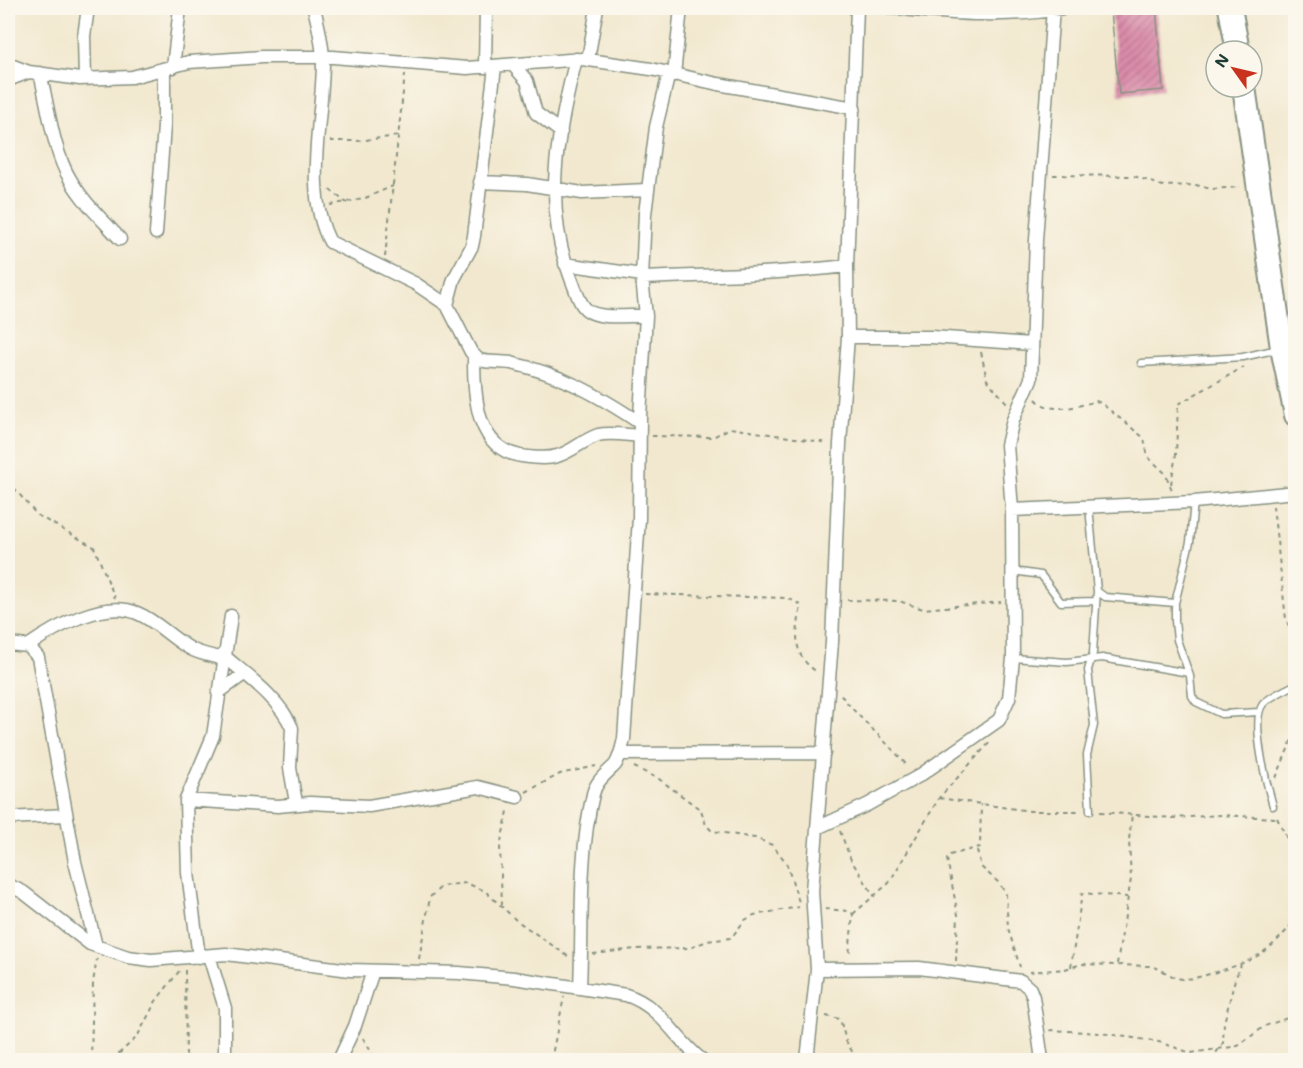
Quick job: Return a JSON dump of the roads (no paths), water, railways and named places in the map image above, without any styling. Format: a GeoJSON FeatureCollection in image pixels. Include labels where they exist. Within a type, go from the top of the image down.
{"type":"FeatureCollection","features":[{"type":"Feature","properties":{"kind":"highway"},"geometry":{"type":"LineString","coordinates":[[1230,8],[1236,39]]}},
{"type":"Feature","properties":{"kind":"highway"},"geometry":{"type":"LineString","coordinates":[[1246,99],[1282,348],[1296,416]]}},
{"type":"Feature","properties":{"kind":"street"},"geometry":{"type":"LineString","coordinates":[[85,79],[84,36],[88,8]]}},
{"type":"Feature","properties":{"kind":"street"},"geometry":{"type":"LineString","coordinates":[[156,233],[169,68],[180,8]]}},
{"type":"Feature","properties":{"kind":"street"},"geometry":{"type":"LineString","coordinates":[[314,8],[323,57],[318,140],[318,206],[324,232],[330,242],[337,249],[416,284],[447,305],[474,357],[473,390],[476,403],[489,436],[504,452],[513,456],[546,458],[559,456],[598,435],[640,429]]}},
{"type":"Feature","properties":{"kind":"street"},"geometry":{"type":"LineString","coordinates":[[447,305],[454,279],[472,246],[490,67],[486,8]]}},
{"type":"Feature","properties":{"kind":"street"},"geometry":{"type":"LineString","coordinates":[[597,8],[561,132],[553,188],[558,236],[565,264],[581,304],[587,310],[597,315],[646,316]]}},
{"type":"Feature","properties":{"kind":"street"},"geometry":{"type":"LineString","coordinates":[[574,987],[581,966],[583,849],[587,822],[594,790],[618,758],[624,739],[639,519],[640,429],[646,316],[642,277],[647,190],[656,127],[672,74],[681,8]]}},
{"type":"Feature","properties":{"kind":"street"},"geometry":{"type":"LineString","coordinates":[[807,1060],[816,969],[812,907],[830,681],[840,444],[848,337],[847,266],[857,8]]}},
{"type":"Feature","properties":{"kind":"street"},"geometry":{"type":"LineString","coordinates":[[817,828],[919,776],[999,720],[1009,698],[1013,658],[1012,510],[1007,445],[1013,420],[1031,379],[1041,175],[1056,8],[970,14],[891,8]]}},
{"type":"Feature","properties":{"kind":"street"},"geometry":{"type":"LineString","coordinates":[[8,64],[35,72],[85,79],[132,77],[189,62],[262,57],[323,57],[406,64],[490,67],[582,59],[854,108]]}},
{"type":"Feature","properties":{"kind":"street"},"geometry":{"type":"LineString","coordinates":[[513,65],[527,81],[536,113],[561,132]]}},
{"type":"Feature","properties":{"kind":"street"},"geometry":{"type":"LineString","coordinates":[[8,80],[35,72]]}},
{"type":"Feature","properties":{"kind":"street"},"geometry":{"type":"LineString","coordinates":[[35,72],[68,177],[87,203],[120,239]]}},
{"type":"Feature","properties":{"kind":"street"},"geometry":{"type":"LineString","coordinates":[[480,182],[527,184],[582,193],[647,190]]}},
{"type":"Feature","properties":{"kind":"street"},"geometry":{"type":"LineString","coordinates":[[565,264],[642,277],[718,273],[778,274],[847,266]]}},
{"type":"Feature","properties":{"kind":"street"},"geometry":{"type":"LineString","coordinates":[[848,337],[1032,344]]}},
{"type":"Feature","properties":{"kind":"street"},"geometry":{"type":"LineString","coordinates":[[474,357],[482,361],[513,364],[582,386],[640,429]]}},
{"type":"Feature","properties":{"kind":"street"},"geometry":{"type":"LineString","coordinates":[[1012,510],[1194,502],[1296,492]]}},
{"type":"Feature","properties":{"kind":"street"},"geometry":{"type":"LineString","coordinates":[[8,644],[28,646],[53,628],[83,617],[119,609],[138,613],[191,649],[223,657],[277,705],[289,722],[292,728],[290,768],[296,803]]}},
{"type":"Feature","properties":{"kind":"street"},"geometry":{"type":"LineString","coordinates":[[225,1060],[225,1008],[204,957],[188,873],[186,800],[213,736],[223,657],[231,616]]}},
{"type":"Feature","properties":{"kind":"street"},"geometry":{"type":"LineString","coordinates":[[28,646],[38,657],[75,862],[98,946]]}},
{"type":"Feature","properties":{"kind":"street"},"geometry":{"type":"LineString","coordinates":[[218,693],[244,674]]}},
{"type":"Feature","properties":{"kind":"street"},"geometry":{"type":"LineString","coordinates":[[618,758],[824,753]]}},
{"type":"Feature","properties":{"kind":"street"},"geometry":{"type":"LineString","coordinates":[[186,800],[278,806],[296,803],[369,806],[478,787],[518,797]]}},
{"type":"Feature","properties":{"kind":"street"},"geometry":{"type":"LineString","coordinates":[[8,818],[66,815]]}},
{"type":"Feature","properties":{"kind":"street"},"geometry":{"type":"LineString","coordinates":[[8,885],[23,892],[64,926],[98,946],[128,957],[151,960],[226,954],[373,971],[503,977],[626,996],[643,1002],[660,1015],[683,1044],[702,1060]]}},
{"type":"Feature","properties":{"kind":"street"},"geometry":{"type":"LineString","coordinates":[[816,969],[920,968],[1024,982],[1033,997],[1042,1060]]}},
{"type":"Feature","properties":{"kind":"street"},"geometry":{"type":"LineString","coordinates":[[339,1060],[355,1026],[373,971]]}},
{"type":"Feature","properties":{"kind":"lane"},"geometry":{"type":"LineString","coordinates":[[1141,363],[1253,355],[1282,348]]}},
{"type":"Feature","properties":{"kind":"lane"},"geometry":{"type":"LineString","coordinates":[[1194,502],[1190,542],[1175,603],[1175,632],[1189,673],[1192,696],[1196,702],[1221,714],[1260,712]]}},
{"type":"Feature","properties":{"kind":"lane"},"geometry":{"type":"LineString","coordinates":[[1089,507],[1096,591],[1093,653],[1089,660],[1088,676],[1094,725],[1087,755],[1090,811]]}},
{"type":"Feature","properties":{"kind":"lane"},"geometry":{"type":"LineString","coordinates":[[1012,571],[1041,575],[1061,602],[1095,602]]}},
{"type":"Feature","properties":{"kind":"lane"},"geometry":{"type":"LineString","coordinates":[[1096,591],[1105,597],[1175,603]]}},
{"type":"Feature","properties":{"kind":"lane"},"geometry":{"type":"LineString","coordinates":[[1013,658],[1067,662],[1102,657],[1189,673]]}},
{"type":"Feature","properties":{"kind":"lane"},"geometry":{"type":"LineString","coordinates":[[1273,806],[1262,761],[1260,712],[1265,702],[1296,684]]}}]}
